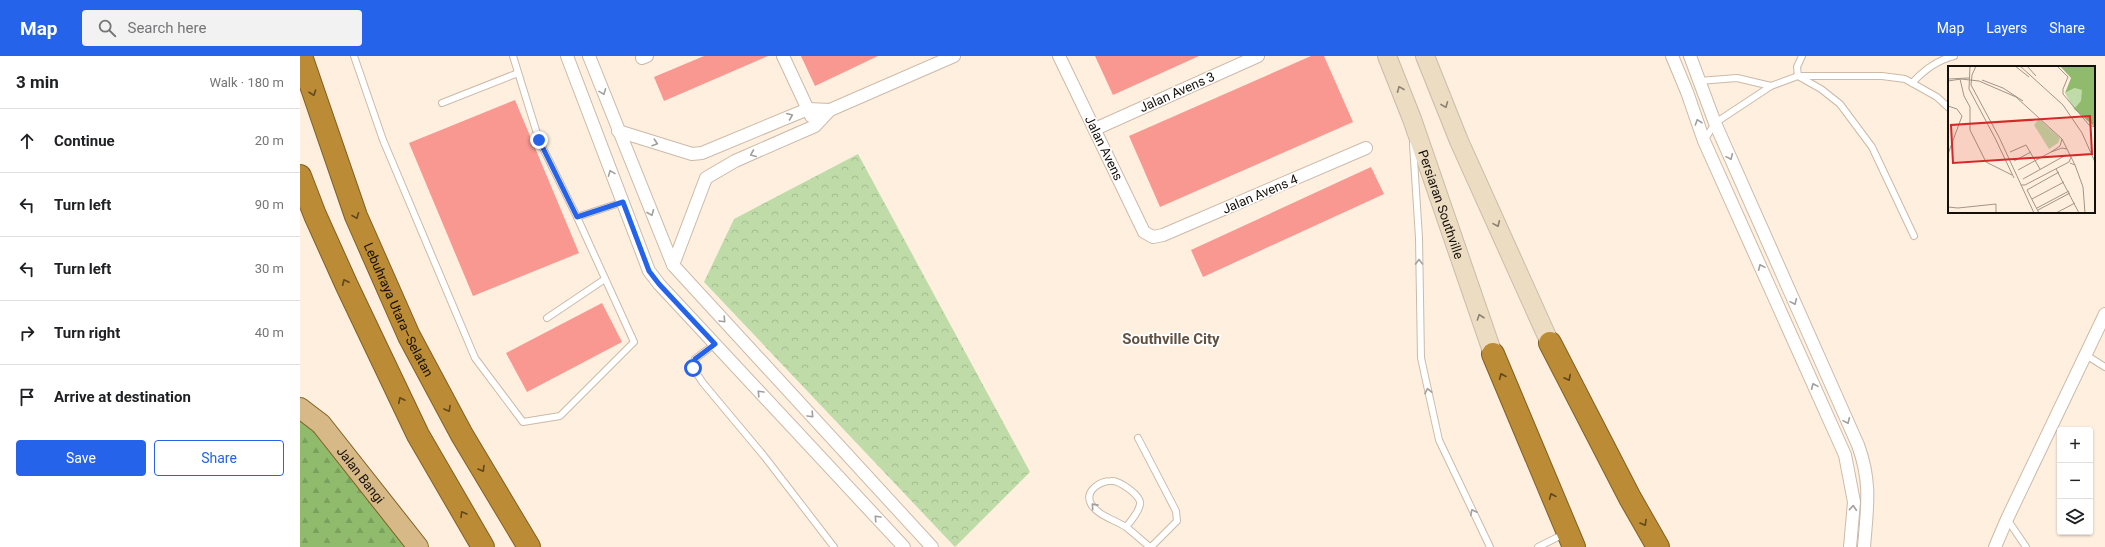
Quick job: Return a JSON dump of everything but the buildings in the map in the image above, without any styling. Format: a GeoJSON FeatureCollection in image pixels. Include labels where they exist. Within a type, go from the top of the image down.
{"type":"FeatureCollection","features":[{"type":"Feature","properties":{"kind":"highway","name":"Lebuhraya Utara–Selatan"},"geometry":{"type":"LineString","coordinates":[[301,56],[356,216],[409,336],[462,435],[529,547]]}},
{"type":"Feature","properties":{"kind":"highway"},"geometry":{"type":"LineString","coordinates":[[300,176],[315,215],[343,278],[418,436],[483,547]]}},
{"type":"Feature","properties":{"kind":"highway"},"geometry":{"type":"LineString","coordinates":[[1550,343],[1630,498],[1658,547]]}},
{"type":"Feature","properties":{"kind":"highway"},"geometry":{"type":"LineString","coordinates":[[1493,354],[1571,540]]}},
{"type":"Feature","properties":{"kind":"main road","name":"Persiaran Southville"},"geometry":{"type":"LineString","coordinates":[[1387,56],[1412,119],[1493,354]]}},
{"type":"Feature","properties":{"kind":"main road"},"geometry":{"type":"LineString","coordinates":[[1425,56],[1459,140],[1550,343]]}},
{"type":"Feature","properties":{"kind":"main road","name":"Jalan Bangi"},"geometry":{"type":"LineString","coordinates":[[300,408],[321,424],[418,547]]}},
{"type":"Feature","properties":{"kind":"street"},"geometry":{"type":"LineString","coordinates":[[567,56],[649,271],[659,284],[904,547]]}},
{"type":"Feature","properties":{"kind":"street"},"geometry":{"type":"LineString","coordinates":[[590,56],[618,131],[673,265],[932,547]]}},
{"type":"Feature","properties":{"kind":"street"},"geometry":{"type":"LineString","coordinates":[[783,56],[815,126]]}},
{"type":"Feature","properties":{"kind":"street"},"geometry":{"type":"LineString","coordinates":[[673,265],[706,178],[735,161],[815,126],[830,110],[954,56]]}},
{"type":"Feature","properties":{"kind":"street","name":"Jalan Avens"},"geometry":{"type":"LineString","coordinates":[[1059,56],[1144,232],[1153,237]]}},
{"type":"Feature","properties":{"kind":"street","name":"Jalan Avens 3"},"geometry":{"type":"LineString","coordinates":[[1095,129],[1258,56]]}},
{"type":"Feature","properties":{"kind":"street"},"geometry":{"type":"LineString","coordinates":[[1672,56],[1687,92],[1704,141],[1845,455],[1854,502],[1850,547]]}},
{"type":"Feature","properties":{"kind":"street"},"geometry":{"type":"LineString","coordinates":[[1690,56],[1715,123],[1855,438],[1866,467],[1868,495],[1864,547]]}},
{"type":"Feature","properties":{"kind":"street"},"geometry":{"type":"LineString","coordinates":[[618,131],[692,154],[702,152],[808,109],[830,110]]}},
{"type":"Feature","properties":{"kind":"street"},"geometry":{"type":"LineString","coordinates":[[768,125],[777,143]]}},
{"type":"Feature","properties":{"kind":"street"},"geometry":{"type":"LineString","coordinates":[[725,143],[735,161]]}},
{"type":"Feature","properties":{"kind":"street","name":"Jalan Avens 4"},"geometry":{"type":"LineString","coordinates":[[1153,237],[1163,235],[1366,148]]}},
{"type":"Feature","properties":{"kind":"street"},"geometry":{"type":"LineString","coordinates":[[1995,547],[2105,314]]}},
{"type":"Feature","properties":{"kind":"lane"},"geometry":{"type":"LineString","coordinates":[[354,56],[383,140],[475,358],[523,422],[560,416],[634,342],[577,217],[539,140],[512,56]]}},
{"type":"Feature","properties":{"kind":"lane"},"geometry":{"type":"LineString","coordinates":[[1798,76],[1797,67],[1802,56]]}},
{"type":"Feature","properties":{"kind":"lane"},"geometry":{"type":"LineString","coordinates":[[1912,83],[1923,71],[1947,58],[1954,56]]}},
{"type":"Feature","properties":{"kind":"lane"},"geometry":{"type":"LineString","coordinates":[[442,103],[518,73]]}},
{"type":"Feature","properties":{"kind":"lane"},"geometry":{"type":"LineString","coordinates":[[1704,141],[1715,123],[1771,86],[1798,76],[1882,76],[1905,79],[1937,97],[1948,107]]}},
{"type":"Feature","properties":{"kind":"lane"},"geometry":{"type":"LineString","coordinates":[[1798,76],[1822,89],[1840,104],[1872,147],[1914,236]]}},
{"type":"Feature","properties":{"kind":"lane"},"geometry":{"type":"LineString","coordinates":[[1699,81],[1737,78],[1771,86]]}},
{"type":"Feature","properties":{"kind":"lane"},"geometry":{"type":"LineString","coordinates":[[1412,119],[1419,238],[1421,358],[1439,440],[1490,547]]}},
{"type":"Feature","properties":{"kind":"lane"},"geometry":{"type":"LineString","coordinates":[[577,217],[623,202]]}},
{"type":"Feature","properties":{"kind":"lane"},"geometry":{"type":"LineString","coordinates":[[546,318],[605,279]]}},
{"type":"Feature","properties":{"kind":"lane"},"geometry":{"type":"LineString","coordinates":[[715,344],[695,359],[693,368],[703,383],[764,456],[834,547]]}},
{"type":"Feature","properties":{"kind":"lane"},"geometry":{"type":"LineString","coordinates":[[2086,355],[2105,367]]}},
{"type":"Feature","properties":{"kind":"lane"},"geometry":{"type":"LineString","coordinates":[[1126,528],[1139,508],[1141,502],[1140,498],[1124,485],[1111,480],[1090,490],[1089,498],[1091,505],[1106,517],[1126,528],[1150,547],[1177,521],[1176,512],[1138,438]]}},
{"type":"Feature","properties":{"kind":"lane"},"geometry":{"type":"LineString","coordinates":[[2007,519],[2026,547]]}},
{"type":"Feature","properties":{"kind":"lane"},"geometry":{"type":"LineString","coordinates":[[1538,547],[1571,540]]}},
{"type":"Feature","properties":{"kind":"green space"},"geometry":{"type":"Polygon","coordinates":[[[858,154],[1030,472],[955,547],[704,282],[734,219],[858,154]]]}},
{"type":"Feature","properties":{"kind":"green space"},"geometry":{"type":"Polygon","coordinates":[[[300,416],[313,427],[407,547],[300,547],[300,416]]]}},
{"type":"Feature","properties":{"kind":"district","name":"Southville City"},"geometry":{"type":"Point","coordinates":[1171,339]}},
{"type":"Feature","properties":{"kind":"route"},"geometry":{"type":"LineString","coordinates":[[539,140],[577,217],[623,202],[649,271],[659,284],[715,344],[703,351],[695,359],[693,368]]}}]}
